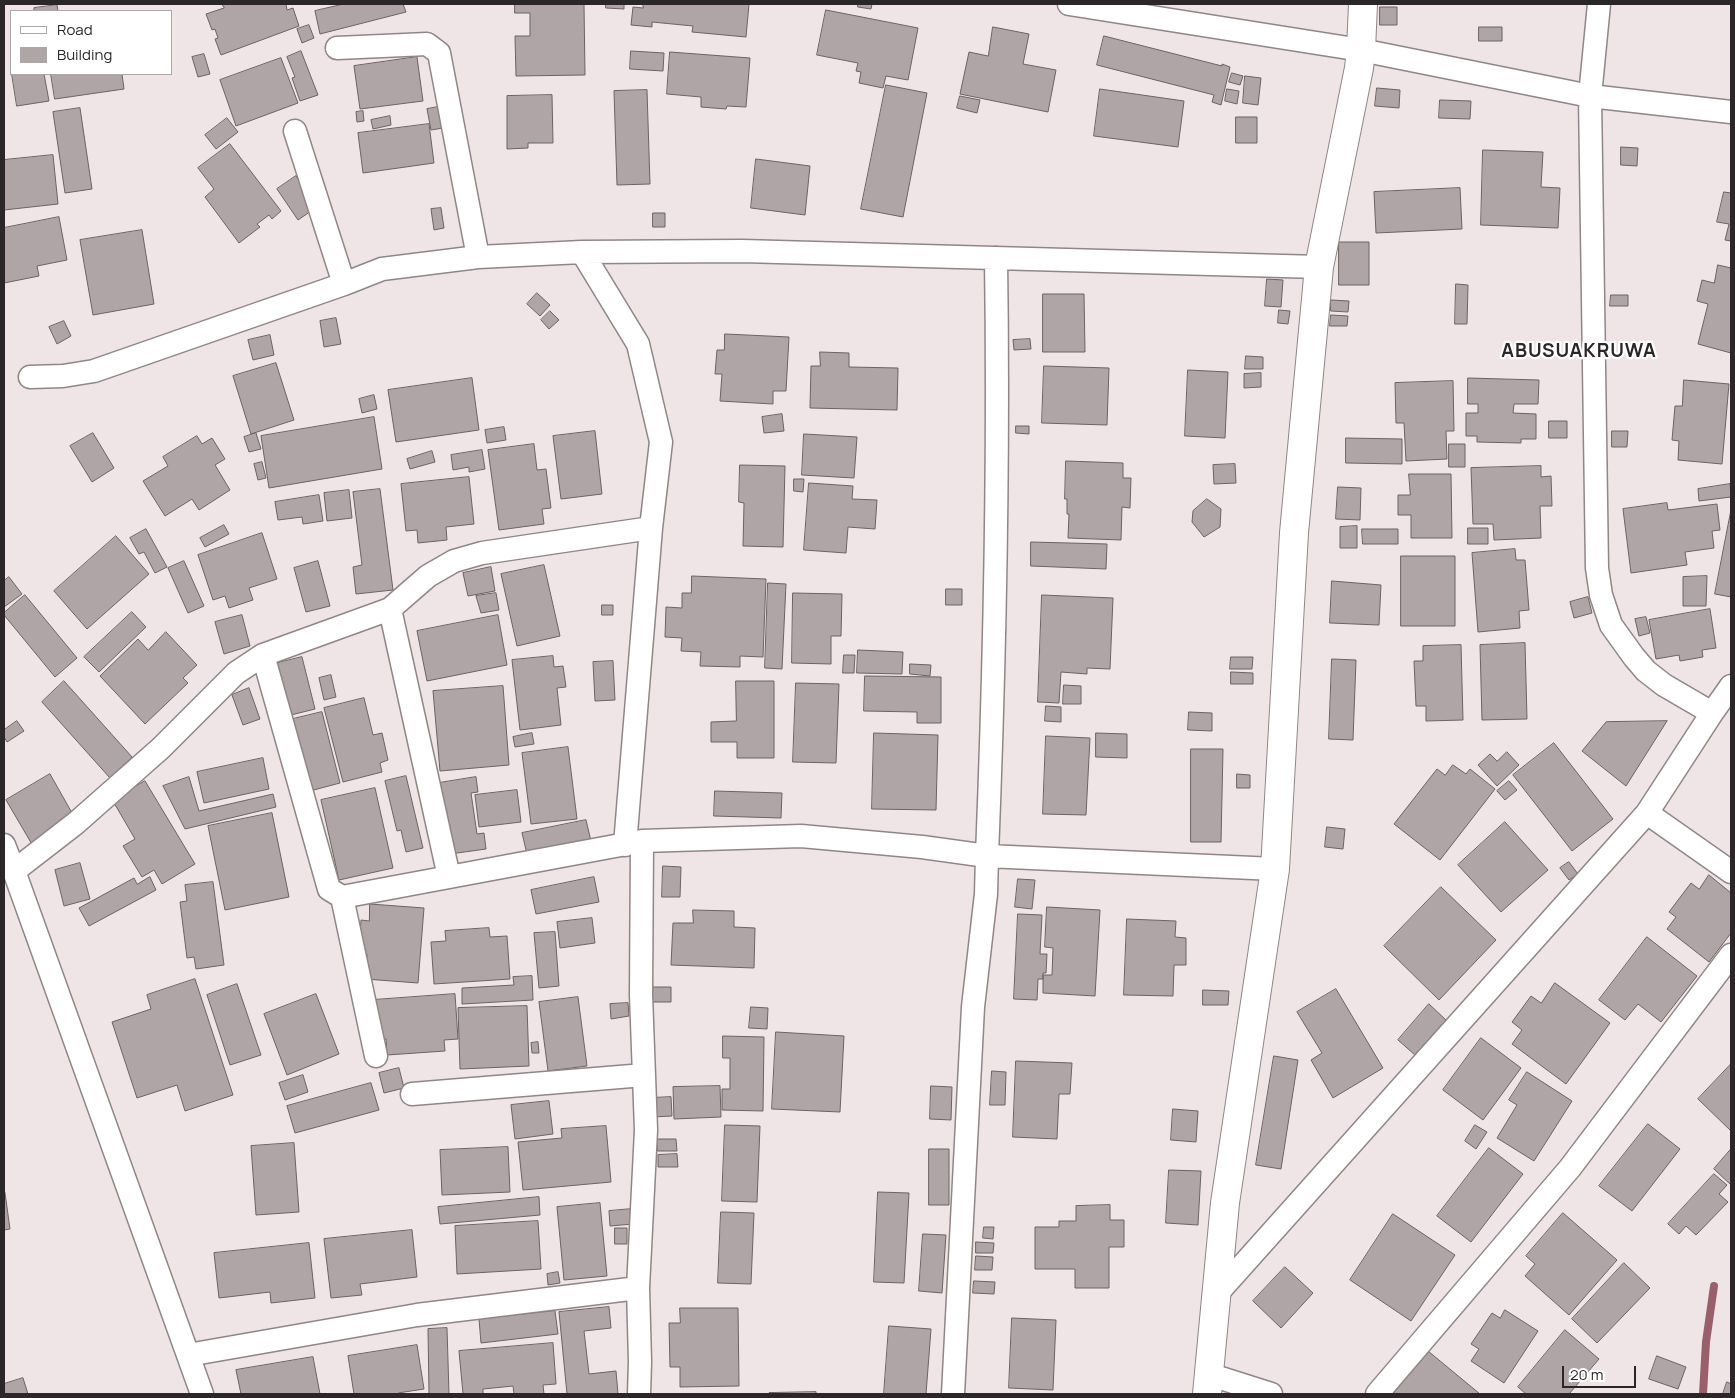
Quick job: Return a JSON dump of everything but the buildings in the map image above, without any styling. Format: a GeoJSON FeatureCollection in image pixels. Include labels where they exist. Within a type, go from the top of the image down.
{"type":"FeatureCollection","features":[{"type":"Feature","properties":{"kind":"street"},"geometry":{"type":"LineString","coordinates":[[1069,4],[1128,8],[1361,50],[1590,96],[1731,112]]}},
{"type":"Feature","properties":{"kind":"street"},"geometry":{"type":"LineString","coordinates":[[1271,1394],[1207,1384],[1225,1202],[1275,869],[1294,533],[1320,267],[1361,50],[1362,4]]}},
{"type":"Feature","properties":{"kind":"street"},"geometry":{"type":"LineString","coordinates":[[1599,4],[1590,96],[1596,558],[1601,595],[1611,625],[1646,672],[1664,685],[1712,713]]}},
{"type":"Feature","properties":{"kind":"street"},"geometry":{"type":"LineString","coordinates":[[338,48],[427,44],[439,53],[478,257]]}},
{"type":"Feature","properties":{"kind":"street"},"geometry":{"type":"LineString","coordinates":[[295,131],[344,284]]}},
{"type":"Feature","properties":{"kind":"street"},"geometry":{"type":"LineString","coordinates":[[30,377],[63,376],[94,371],[382,269],[478,257],[582,252],[742,251],[1320,267]]}},
{"type":"Feature","properties":{"kind":"street"},"geometry":{"type":"LineString","coordinates":[[582,252],[638,344],[661,442],[651,528],[634,843],[646,1130],[638,1288],[639,1394]]}},
{"type":"Feature","properties":{"kind":"street"},"geometry":{"type":"LineString","coordinates":[[953,1394],[973,1007],[986,894],[995,557],[996,258]]}},
{"type":"Feature","properties":{"kind":"street"},"geometry":{"type":"LineString","coordinates":[[14,871],[76,823],[161,748],[236,673],[263,656],[390,609],[428,576],[454,561],[482,553],[651,528]]}},
{"type":"Feature","properties":{"kind":"street"},"geometry":{"type":"LineString","coordinates":[[390,609],[449,877]]}},
{"type":"Feature","properties":{"kind":"street"},"geometry":{"type":"LineString","coordinates":[[263,656],[329,889],[342,897],[634,843],[801,836],[922,847],[987,856],[1275,869]]}},
{"type":"Feature","properties":{"kind":"street"},"geometry":{"type":"LineString","coordinates":[[1216,1296],[1647,813],[1731,686]]}},
{"type":"Feature","properties":{"kind":"street"},"geometry":{"type":"LineString","coordinates":[[1647,813],[1731,872]]}},
{"type":"Feature","properties":{"kind":"street"},"geometry":{"type":"LineString","coordinates":[[4,848],[14,871],[202,1394]]}},
{"type":"Feature","properties":{"kind":"street"},"geometry":{"type":"LineString","coordinates":[[342,897],[376,1056]]}},
{"type":"Feature","properties":{"kind":"street"},"geometry":{"type":"LineString","coordinates":[[1377,1394],[1570,1168],[1731,955]]}},
{"type":"Feature","properties":{"kind":"street"},"geometry":{"type":"LineString","coordinates":[[412,1094],[644,1075]]}},
{"type":"Feature","properties":{"kind":"street"},"geometry":{"type":"LineString","coordinates":[[188,1355],[417,1315],[638,1288]]}},
{"type":"Feature","properties":{"kind":"waterway"},"geometry":{"type":"LineString","coordinates":[[1703,1394],[1706,1342],[1714,1286]]}},
{"type":"Feature","properties":{"kind":"district","name":"ABUSUAKRUWA"},"geometry":{"type":"Point","coordinates":[1579,352]}}]}
